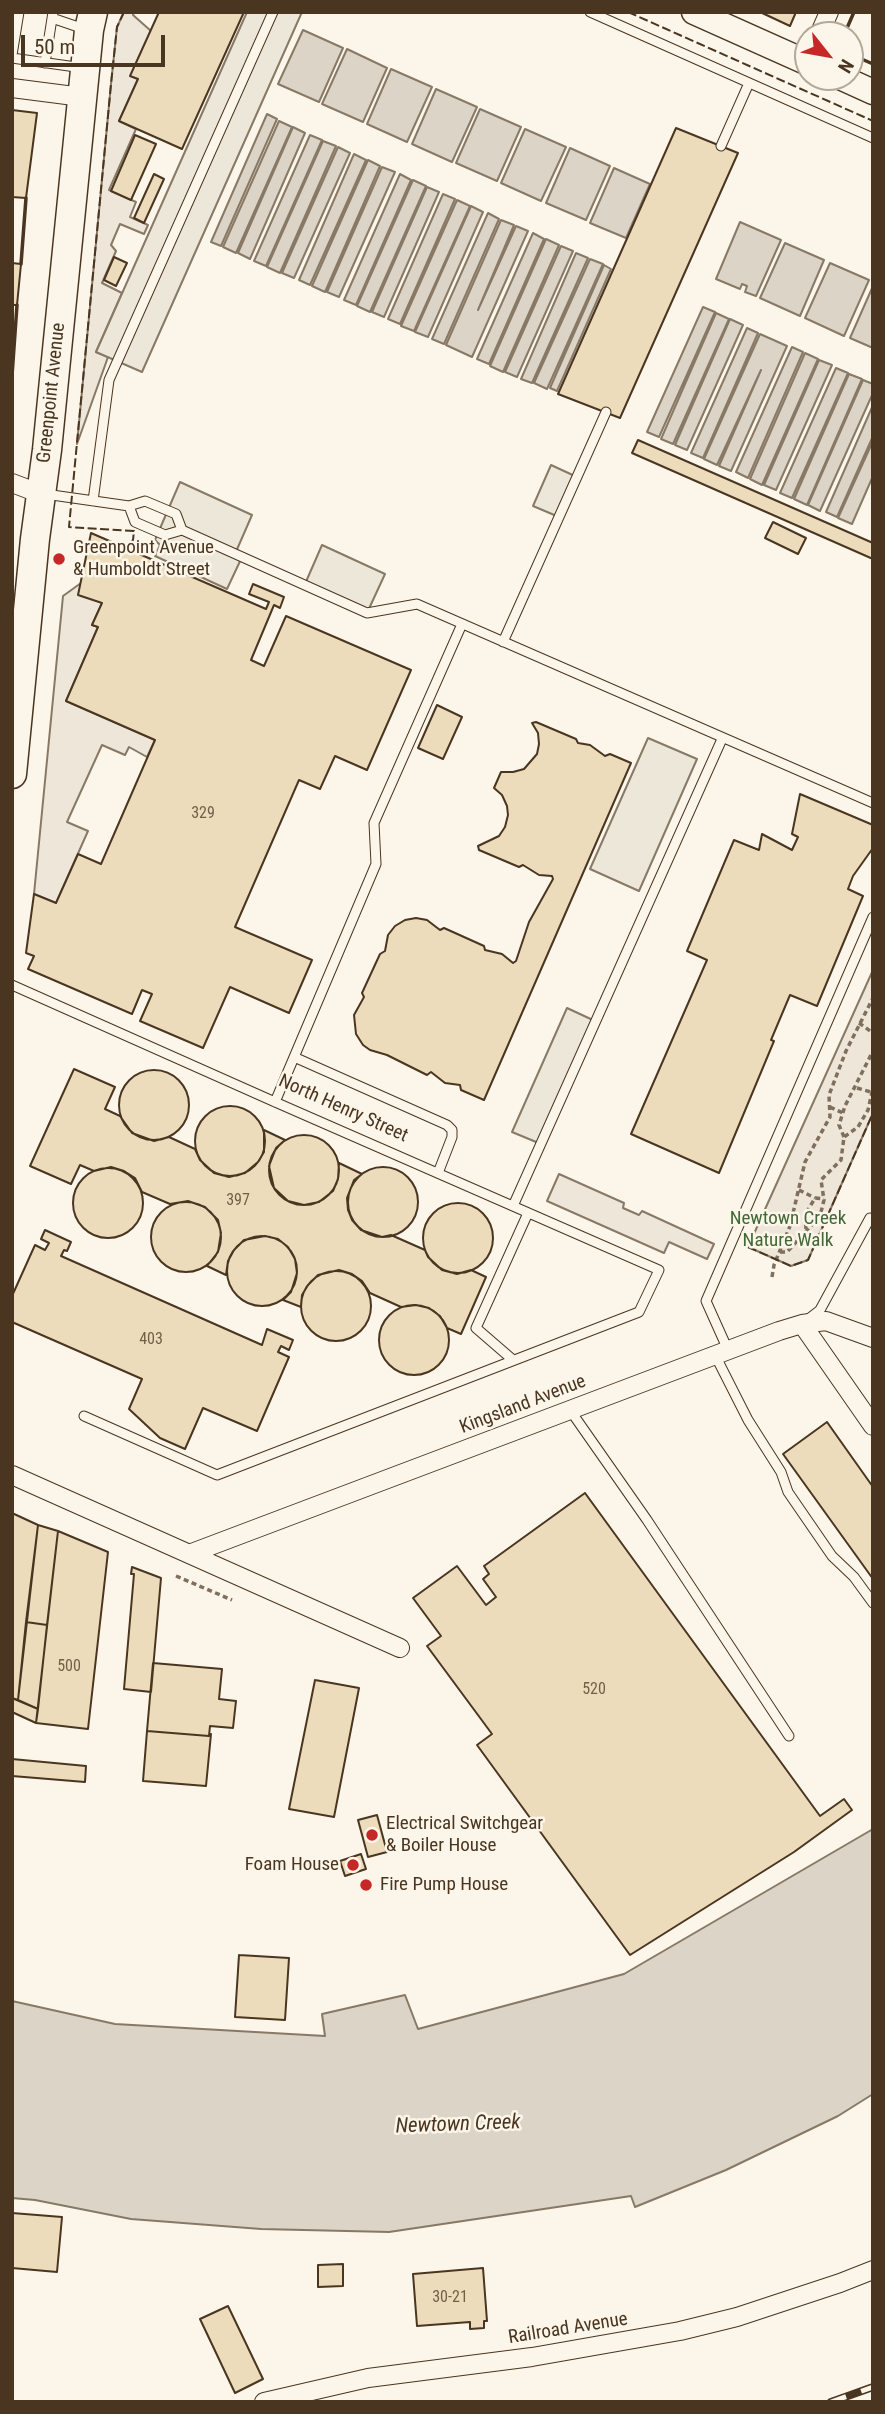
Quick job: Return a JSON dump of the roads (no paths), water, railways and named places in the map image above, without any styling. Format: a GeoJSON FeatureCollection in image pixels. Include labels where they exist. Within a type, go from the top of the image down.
{"type":"FeatureCollection","features":[{"type":"Feature","properties":{"kind":"main road","name":"Greenpoint Avenue"},"geometry":{"type":"LineString","coordinates":[[12,774],[14,730],[91,21]]}},
{"type":"Feature","properties":{"kind":"street"},"geometry":{"type":"LineString","coordinates":[[694,12],[794,55]]}},
{"type":"Feature","properties":{"kind":"street"},"geometry":{"type":"LineString","coordinates":[[12,88],[82,97]]}},
{"type":"Feature","properties":{"kind":"street"},"geometry":{"type":"LineString","coordinates":[[12,483],[41,494]]}},
{"type":"Feature","properties":{"kind":"street","name":"Kingsland Avenue"},"geometry":{"type":"LineString","coordinates":[[189,1554],[802,1324],[826,1321],[873,1338]]}},
{"type":"Feature","properties":{"kind":"street"},"geometry":{"type":"LineString","coordinates":[[802,1324],[873,1426]]}},
{"type":"Feature","properties":{"kind":"street"},"geometry":{"type":"LineString","coordinates":[[12,1475],[400,1648]]}},
{"type":"Feature","properties":{"kind":"street","name":"Railroad Avenue"},"geometry":{"type":"LineString","coordinates":[[264,2402],[368,2378],[578,2350],[680,2331],[772,2306],[873,2270]]}},
{"type":"Feature","properties":{"kind":"lane"},"geometry":{"type":"LineString","coordinates":[[19,12],[14,27],[12,57],[85,68]]}},
{"type":"Feature","properties":{"kind":"lane"},"geometry":{"type":"LineString","coordinates":[[14,27],[28,12]]}},
{"type":"Feature","properties":{"kind":"lane"},"geometry":{"type":"LineString","coordinates":[[93,501],[108,380],[273,12]]}},
{"type":"Feature","properties":{"kind":"lane"},"geometry":{"type":"LineString","coordinates":[[590,12],[873,138]]}},
{"type":"Feature","properties":{"kind":"lane"},"geometry":{"type":"LineString","coordinates":[[45,63],[52,15],[91,21]]}},
{"type":"Feature","properties":{"kind":"lane"},"geometry":{"type":"LineString","coordinates":[[721,146],[749,83]]}},
{"type":"Feature","properties":{"kind":"lane"},"geometry":{"type":"LineString","coordinates":[[503,642],[606,412]]}},
{"type":"Feature","properties":{"kind":"lane"},"geometry":{"type":"LineString","coordinates":[[41,494],[130,506],[145,501],[176,514],[182,530]]}},
{"type":"Feature","properties":{"kind":"lane"},"geometry":{"type":"LineString","coordinates":[[130,506],[135,522],[165,536],[182,530],[367,613],[417,604],[873,803]]}},
{"type":"Feature","properties":{"kind":"lane"},"geometry":{"type":"LineString","coordinates":[[275,1102],[376,864],[374,823],[462,624]]}},
{"type":"Feature","properties":{"kind":"lane"},"geometry":{"type":"LineString","coordinates":[[513,1206],[722,739]]}},
{"type":"Feature","properties":{"kind":"lane"},"geometry":{"type":"LineString","coordinates":[[873,917],[706,1300],[748,1420],[781,1472],[788,1492],[832,1556],[854,1577],[873,1603]]}},
{"type":"Feature","properties":{"kind":"lane","name":"North Henry Street"},"geometry":{"type":"LineString","coordinates":[[12,985],[659,1270],[639,1311],[513,1360]]}},
{"type":"Feature","properties":{"kind":"lane"},"geometry":{"type":"LineString","coordinates":[[294,1057],[447,1125],[452,1130],[452,1137],[438,1173]]}},
{"type":"Feature","properties":{"kind":"lane"},"geometry":{"type":"LineString","coordinates":[[84,1416],[218,1475],[513,1360],[476,1328],[528,1213]]}},
{"type":"Feature","properties":{"kind":"lane"},"geometry":{"type":"LineString","coordinates":[[802,1324],[820,1310],[872,1216]]}},
{"type":"Feature","properties":{"kind":"lane"},"geometry":{"type":"LineString","coordinates":[[570,1410],[647,1520],[789,1736]]}},
{"type":"Feature","properties":{"kind":"water"},"geometry":{"type":"Polygon","coordinates":[[[303,30],[343,48],[319,102],[278,84],[303,30]]]}},
{"type":"Feature","properties":{"kind":"water"},"geometry":{"type":"Polygon","coordinates":[[[347,49],[387,68],[363,122],[322,104],[347,49]]]}},
{"type":"Feature","properties":{"kind":"water"},"geometry":{"type":"Polygon","coordinates":[[[391,69],[432,87],[407,142],[367,124],[391,69]]]}},
{"type":"Feature","properties":{"kind":"water"},"geometry":{"type":"Polygon","coordinates":[[[436,89],[477,107],[452,162],[412,144],[436,89]]]}},
{"type":"Feature","properties":{"kind":"water"},"geometry":{"type":"Polygon","coordinates":[[[480,109],[521,127],[497,181],[456,163],[480,109]]]}},
{"type":"Feature","properties":{"kind":"water"},"geometry":{"type":"Polygon","coordinates":[[[267,114],[277,119],[221,246],[211,242],[267,114]]]}},
{"type":"Feature","properties":{"kind":"water"},"geometry":{"type":"Polygon","coordinates":[[[279,121],[292,127],[236,253],[223,247],[279,121]]]}},
{"type":"Feature","properties":{"kind":"water"},"geometry":{"type":"Polygon","coordinates":[[[293,127],[305,133],[250,259],[238,253],[293,127]]]}},
{"type":"Feature","properties":{"kind":"water"},"geometry":{"type":"Polygon","coordinates":[[[525,129],[566,147],[541,201],[501,183],[525,129]]]}},
{"type":"Feature","properties":{"kind":"water"},"geometry":{"type":"Polygon","coordinates":[[[310,135],[322,140],[266,266],[254,261],[310,135]]]}},
{"type":"Feature","properties":{"kind":"water"},"geometry":{"type":"Polygon","coordinates":[[[323,141],[336,146],[280,273],[267,267],[323,141]]]}},
{"type":"Feature","properties":{"kind":"water"},"geometry":{"type":"Polygon","coordinates":[[[338,147],[350,153],[294,278],[282,273],[338,147]]]}},
{"type":"Feature","properties":{"kind":"water"},"geometry":{"type":"Polygon","coordinates":[[[570,148],[610,166],[586,220],[546,203],[570,148]]]}},
{"type":"Feature","properties":{"kind":"water"},"geometry":{"type":"Polygon","coordinates":[[[354,154],[366,160],[310,285],[299,280],[354,154]]]}},
{"type":"Feature","properties":{"kind":"water"},"geometry":{"type":"Polygon","coordinates":[[[368,160],[380,166],[325,292],[312,286],[368,160]]]}},
{"type":"Feature","properties":{"kind":"water"},"geometry":{"type":"Polygon","coordinates":[[[382,167],[395,172],[339,297],[327,292],[382,167]]]}},
{"type":"Feature","properties":{"kind":"water"},"geometry":{"type":"Polygon","coordinates":[[[614,168],[650,184],[626,238],[590,223],[614,168]]]}},
{"type":"Feature","properties":{"kind":"water"},"geometry":{"type":"Polygon","coordinates":[[[400,174],[411,180],[356,305],[344,300],[400,174]]]}},
{"type":"Feature","properties":{"kind":"water"},"geometry":{"type":"Polygon","coordinates":[[[413,180],[426,186],[370,312],[357,306],[413,180]]]}},
{"type":"Feature","properties":{"kind":"water"},"geometry":{"type":"Polygon","coordinates":[[[427,187],[439,192],[384,317],[372,312],[427,187]]]}},
{"type":"Feature","properties":{"kind":"water"},"geometry":{"type":"Polygon","coordinates":[[[443,194],[455,199],[400,324],[388,319],[443,194]]]}},
{"type":"Feature","properties":{"kind":"water"},"geometry":{"type":"Polygon","coordinates":[[[457,200],[470,206],[414,331],[401,326],[457,200]]]}},
{"type":"Feature","properties":{"kind":"water"},"geometry":{"type":"Polygon","coordinates":[[[471,206],[483,212],[428,337],[415,332],[471,206]]]}},
{"type":"Feature","properties":{"kind":"water"},"geometry":{"type":"Polygon","coordinates":[[[488,213],[499,219],[444,344],[432,339],[488,213]]]}},
{"type":"Feature","properties":{"kind":"water"},"geometry":{"type":"Polygon","coordinates":[[[501,220],[514,225],[478,310],[516,226],[528,231],[472,357],[446,345],[501,220]]]}},
{"type":"Feature","properties":{"kind":"water"},"geometry":{"type":"Polygon","coordinates":[[[740,222],[781,240],[756,296],[745,292],[747,286],[742,284],[740,289],[716,279],[740,222]]]}},
{"type":"Feature","properties":{"kind":"water"},"geometry":{"type":"Polygon","coordinates":[[[533,233],[544,239],[489,364],[477,359],[533,233]]]}},
{"type":"Feature","properties":{"kind":"water"},"geometry":{"type":"Polygon","coordinates":[[[546,239],[559,245],[503,372],[490,366],[546,239]]]}},
{"type":"Feature","properties":{"kind":"water"},"geometry":{"type":"Polygon","coordinates":[[[785,243],[824,260],[800,316],[760,298],[785,243]]]}},
{"type":"Feature","properties":{"kind":"water"},"geometry":{"type":"Polygon","coordinates":[[[561,246],[573,251],[517,377],[505,372],[561,246]]]}},
{"type":"Feature","properties":{"kind":"water"},"geometry":{"type":"Polygon","coordinates":[[[576,253],[588,258],[532,383],[521,379],[576,253]]]}},
{"type":"Feature","properties":{"kind":"water"},"geometry":{"type":"Polygon","coordinates":[[[590,259],[603,264],[547,389],[534,383],[590,259]]]}},
{"type":"Feature","properties":{"kind":"water"},"geometry":{"type":"Polygon","coordinates":[[[830,263],[869,280],[844,336],[805,318],[830,263]]]}},
{"type":"Feature","properties":{"kind":"water"},"geometry":{"type":"Polygon","coordinates":[[[604,265],[611,269],[557,391],[550,388],[604,265]]]}},
{"type":"Feature","properties":{"kind":"water"},"geometry":{"type":"Polygon","coordinates":[[[873,286],[873,348],[850,338],[873,286]]]}},
{"type":"Feature","properties":{"kind":"water"},"geometry":{"type":"Polygon","coordinates":[[[703,307],[715,312],[659,437],[647,432],[703,307]]]}},
{"type":"Feature","properties":{"kind":"water"},"geometry":{"type":"Polygon","coordinates":[[[716,313],[729,319],[673,444],[661,439],[716,313]]]}},
{"type":"Feature","properties":{"kind":"water"},"geometry":{"type":"Polygon","coordinates":[[[730,319],[743,325],[687,450],[675,445],[730,319]]]}},
{"type":"Feature","properties":{"kind":"water"},"geometry":{"type":"Polygon","coordinates":[[[747,328],[758,333],[703,458],[691,453],[747,328]]]}},
{"type":"Feature","properties":{"kind":"water"},"geometry":{"type":"Polygon","coordinates":[[[760,334],[787,346],[731,471],[719,466],[761,370],[717,465],[704,459],[760,334]]]}},
{"type":"Feature","properties":{"kind":"water"},"geometry":{"type":"Polygon","coordinates":[[[792,347],[803,352],[748,478],[736,472],[792,347]]]}},
{"type":"Feature","properties":{"kind":"water"},"geometry":{"type":"Polygon","coordinates":[[[805,353],[818,359],[762,485],[750,479],[805,353]]]}},
{"type":"Feature","properties":{"kind":"water"},"geometry":{"type":"Polygon","coordinates":[[[819,360],[832,365],[776,490],[764,485],[819,360]]]}},
{"type":"Feature","properties":{"kind":"water"},"geometry":{"type":"Polygon","coordinates":[[[836,368],[848,373],[792,498],[780,493],[836,368]]]}},
{"type":"Feature","properties":{"kind":"water"},"geometry":{"type":"Polygon","coordinates":[[[849,374],[862,379],[807,505],[794,499],[849,374]]]}},
{"type":"Feature","properties":{"kind":"water"},"geometry":{"type":"Polygon","coordinates":[[[863,380],[873,384],[873,393],[820,511],[808,505],[863,380]]]}},
{"type":"Feature","properties":{"kind":"water"},"geometry":{"type":"Polygon","coordinates":[[[873,405],[873,436],[837,517],[826,512],[873,405]]]}},
{"type":"Feature","properties":{"kind":"water"},"geometry":{"type":"Polygon","coordinates":[[[873,441],[873,476],[852,524],[838,518],[873,441]]]}},
{"type":"Feature","properties":{"kind":"water","name":"Newtown Creek"},"geometry":{"type":"Polygon","coordinates":[[[873,1829],[873,2094],[838,2116],[726,2170],[635,2207],[631,2196],[389,2232],[261,2229],[131,2219],[12,2198],[12,2001],[115,2024],[325,2036],[322,2014],[405,1995],[418,2029],[624,1974],[873,1829]]]}},
{"type":"Feature","properties":{"kind":"railway"},"geometry":{"type":"LineString","coordinates":[[831,2402],[873,2387]]}},
{"type":"Feature","properties":{"kind":"place","name":"Greenpoint Avenue & Humboldt Street"},"geometry":{"type":"Point","coordinates":[59,559]}},
{"type":"Feature","properties":{"kind":"place","name":"Electrical Switchgear & Boiler House"},"geometry":{"type":"Point","coordinates":[372,1835]}},
{"type":"Feature","properties":{"kind":"place","name":"Foam House"},"geometry":{"type":"Point","coordinates":[353,1865]}},
{"type":"Feature","properties":{"kind":"place","name":"Fire Pump House"},"geometry":{"type":"Point","coordinates":[366,1885]}},
{"type":"Feature","properties":{"kind":"park label","name":"Newtown Creek Nature Walk"},"geometry":{"type":"Point","coordinates":[788,1230]}}]}
